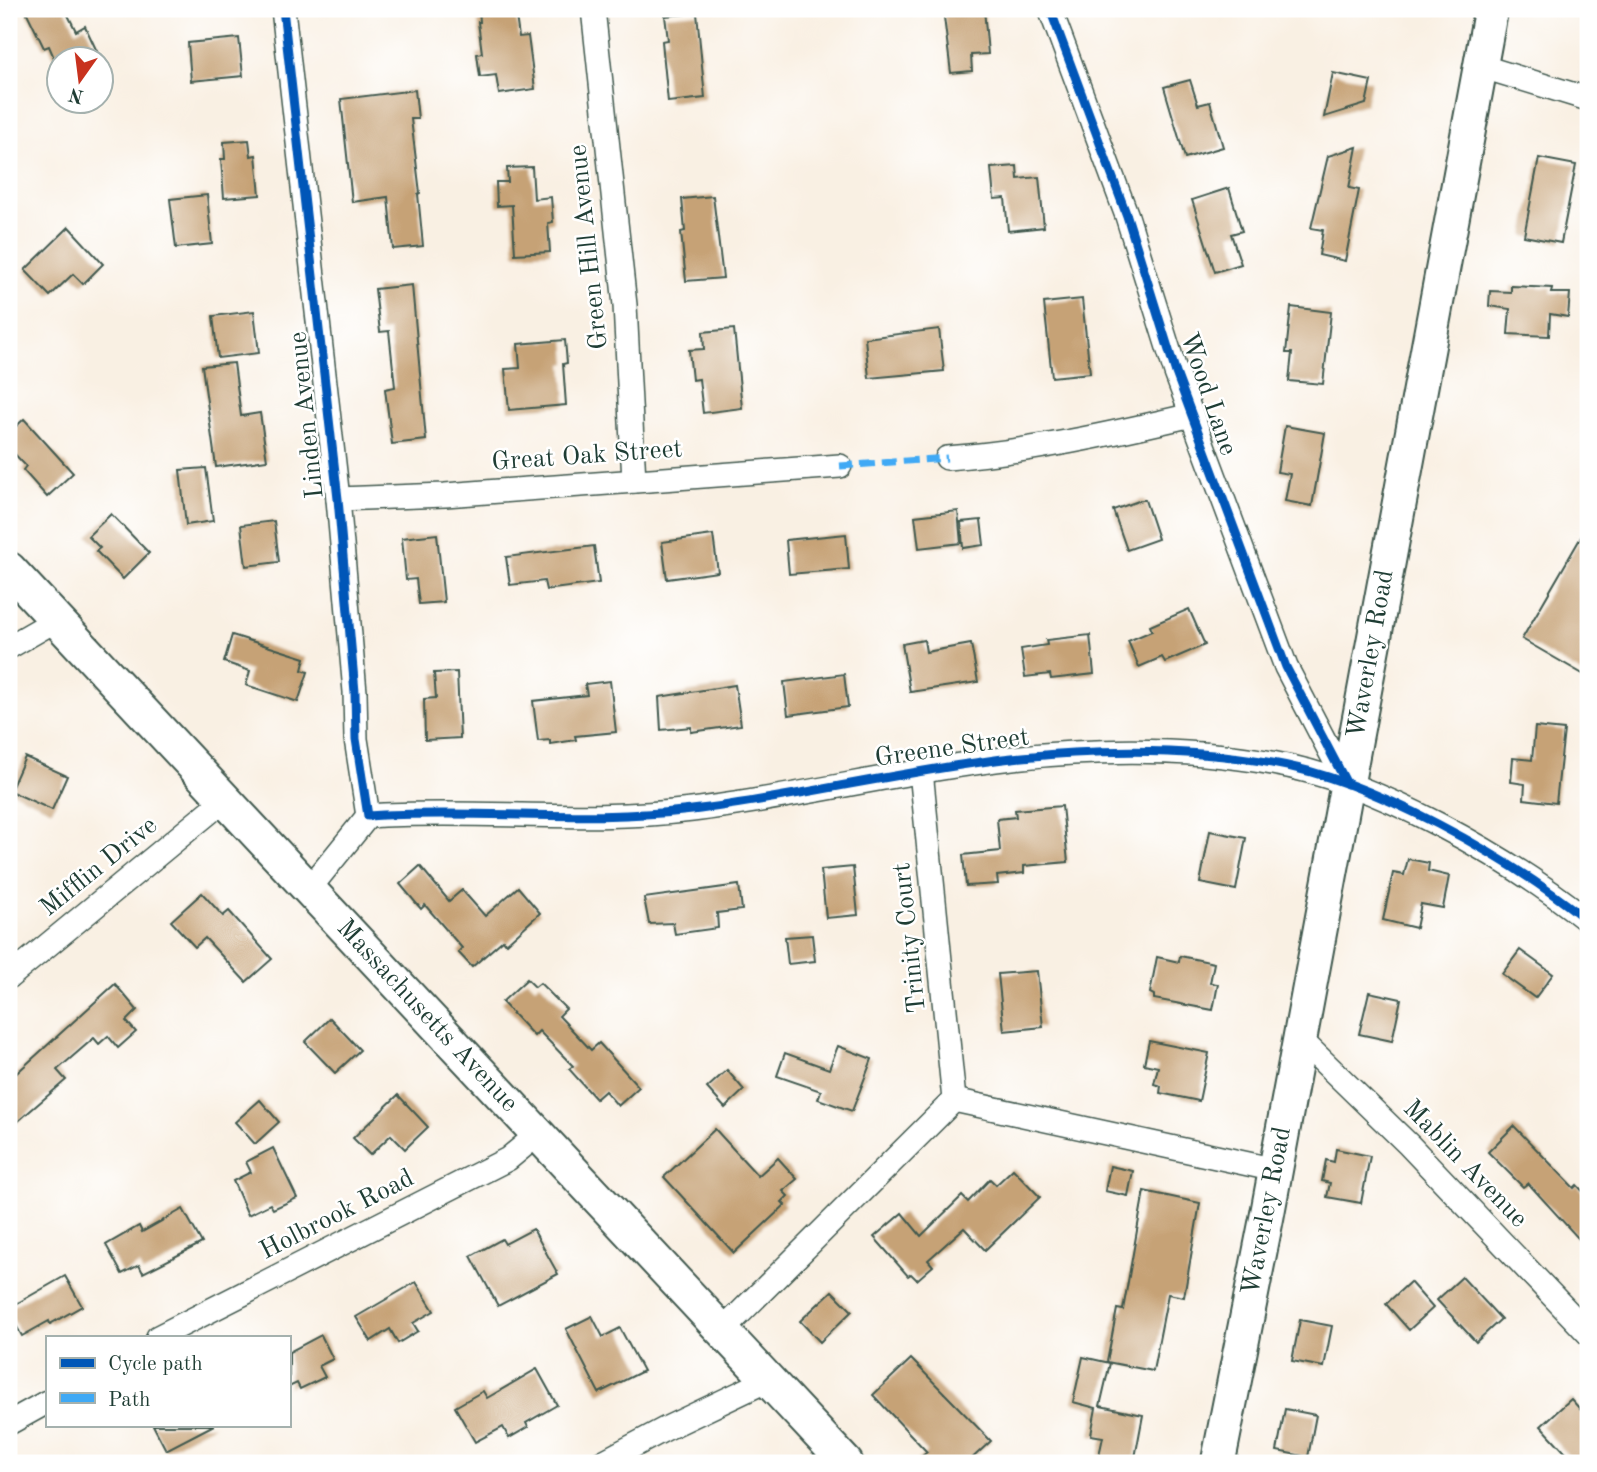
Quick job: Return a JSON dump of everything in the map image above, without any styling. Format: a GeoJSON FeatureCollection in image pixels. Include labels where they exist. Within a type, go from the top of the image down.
{"type":"FeatureCollection","features":[{"type":"Feature","properties":{"kind":"main road","name":"Waverley Road"},"geometry":{"type":"LineString","coordinates":[[1218,1463],[1276,1170],[1491,9]]}},
{"type":"Feature","properties":{"kind":"main road","name":"Massachusetts Avenue"},"geometry":{"type":"LineString","coordinates":[[9,569],[846,1463]]}},
{"type":"Feature","properties":{"kind":"street","name":"Linden Avenue"},"geometry":{"type":"LineString","coordinates":[[283,9],[338,499],[355,692],[356,739],[368,816]]}},
{"type":"Feature","properties":{"kind":"street","name":"Green Hill Avenue"},"geometry":{"type":"LineString","coordinates":[[593,9],[625,304],[634,481]]}},
{"type":"Feature","properties":{"kind":"street","name":"Wood Lane"},"geometry":{"type":"LineString","coordinates":[[1050,9],[1127,216],[1192,415],[1286,667],[1347,784]]}},
{"type":"Feature","properties":{"kind":"street"},"geometry":{"type":"LineString","coordinates":[[1480,66],[1588,99]]}},
{"type":"Feature","properties":{"kind":"street"},"geometry":{"type":"LineString","coordinates":[[947,458],[994,455],[1079,440],[1192,415]]}},
{"type":"Feature","properties":{"kind":"street","name":"Great Oak Street"},"geometry":{"type":"LineString","coordinates":[[338,499],[444,495],[840,466]]}},
{"type":"Feature","properties":{"kind":"street"},"geometry":{"type":"LineString","coordinates":[[9,647],[56,620]]}},
{"type":"Feature","properties":{"kind":"street","name":"Greene Street"},"geometry":{"type":"LineString","coordinates":[[368,816],[447,813],[626,815],[690,811],[798,795],[920,771],[1041,756],[1152,751],[1272,762],[1347,784],[1447,830],[1518,871],[1588,921]]}},
{"type":"Feature","properties":{"kind":"street","name":"Trinity Court"},"geometry":{"type":"LineString","coordinates":[[920,771],[954,1100]]}},
{"type":"Feature","properties":{"kind":"street","name":"Mifflin Drive"},"geometry":{"type":"LineString","coordinates":[[9,977],[224,800]]}},
{"type":"Feature","properties":{"kind":"street"},"geometry":{"type":"LineString","coordinates":[[309,889],[368,816]]}},
{"type":"Feature","properties":{"kind":"street","name":"Mablin Avenue"},"geometry":{"type":"LineString","coordinates":[[1300,1038],[1409,1145],[1588,1333]]}},
{"type":"Feature","properties":{"kind":"street"},"geometry":{"type":"LineString","coordinates":[[723,1330],[954,1100],[1276,1170]]}},
{"type":"Feature","properties":{"kind":"street","name":"Holbrook Road"},"geometry":{"type":"LineString","coordinates":[[160,1336],[508,1159],[537,1135]]}},
{"type":"Feature","properties":{"kind":"street"},"geometry":{"type":"LineString","coordinates":[[601,1463],[768,1380]]}},
{"type":"Feature","properties":{"kind":"street"},"geometry":{"type":"LineString","coordinates":[[9,1423],[46,1403]]}},
{"type":"Feature","properties":{"kind":"building"},"geometry":{"type":"Polygon","coordinates":[[[25,9],[65,9],[76,31],[85,26],[94,46],[46,46],[44,48],[25,9]]]}},
{"type":"Feature","properties":{"kind":"building"},"geometry":{"type":"Polygon","coordinates":[[[479,9],[515,9],[519,37],[528,36],[535,89],[499,94],[496,75],[480,77],[477,54],[482,53],[479,9]]]}},
{"type":"Feature","properties":{"kind":"building"},"geometry":{"type":"Polygon","coordinates":[[[943,9],[984,9],[988,54],[971,55],[972,71],[951,73],[943,9]]]}},
{"type":"Feature","properties":{"kind":"building"},"geometry":{"type":"Polygon","coordinates":[[[697,13],[705,98],[668,102],[662,41],[668,40],[665,16],[697,13]]]}},
{"type":"Feature","properties":{"kind":"building"},"geometry":{"type":"Polygon","coordinates":[[[239,38],[243,76],[191,81],[188,43],[239,38]]]}},
{"type":"Feature","properties":{"kind":"building"},"geometry":{"type":"Polygon","coordinates":[[[1333,73],[1371,81],[1366,104],[1324,117],[1333,73]]]}},
{"type":"Feature","properties":{"kind":"building"},"geometry":{"type":"Polygon","coordinates":[[[1190,80],[1198,105],[1210,102],[1223,147],[1185,158],[1164,87],[1190,80]]]}},
{"type":"Feature","properties":{"kind":"building"},"geometry":{"type":"Polygon","coordinates":[[[415,90],[418,119],[411,119],[423,246],[393,249],[388,197],[352,202],[341,99],[415,90]]]}},
{"type":"Feature","properties":{"kind":"building"},"geometry":{"type":"Polygon","coordinates":[[[249,140],[251,156],[256,155],[260,195],[224,198],[221,159],[225,159],[224,142],[249,140]]]}},
{"type":"Feature","properties":{"kind":"building"},"geometry":{"type":"Polygon","coordinates":[[[1357,147],[1349,188],[1359,190],[1345,261],[1319,255],[1323,230],[1311,228],[1328,156],[1357,147]]]}},
{"type":"Feature","properties":{"kind":"building"},"geometry":{"type":"Polygon","coordinates":[[[1539,158],[1576,165],[1561,243],[1524,236],[1539,158]]]}},
{"type":"Feature","properties":{"kind":"building"},"geometry":{"type":"Polygon","coordinates":[[[1017,166],[1018,179],[1039,177],[1044,227],[1008,231],[1005,198],[994,199],[991,168],[1017,166]]]}},
{"type":"Feature","properties":{"kind":"building"},"geometry":{"type":"Polygon","coordinates":[[[532,167],[534,199],[551,197],[553,222],[548,223],[550,252],[515,254],[512,205],[497,206],[496,182],[508,182],[507,168],[532,167]]]}},
{"type":"Feature","properties":{"kind":"building"},"geometry":{"type":"Polygon","coordinates":[[[1229,188],[1242,231],[1231,234],[1241,264],[1215,272],[1192,200],[1229,188]]]}},
{"type":"Feature","properties":{"kind":"building"},"geometry":{"type":"Polygon","coordinates":[[[207,195],[212,244],[176,248],[170,199],[207,195]]]}},
{"type":"Feature","properties":{"kind":"building"},"geometry":{"type":"Polygon","coordinates":[[[713,196],[723,278],[686,281],[681,232],[685,231],[682,199],[713,196]]]}},
{"type":"Feature","properties":{"kind":"building"},"geometry":{"type":"Polygon","coordinates":[[[69,227],[103,264],[83,284],[73,274],[50,296],[25,270],[69,227]]]}},
{"type":"Feature","properties":{"kind":"building"},"geometry":{"type":"Polygon","coordinates":[[[412,285],[426,440],[392,444],[385,389],[395,387],[389,331],[380,332],[375,289],[412,285]]]}},
{"type":"Feature","properties":{"kind":"building"},"geometry":{"type":"Polygon","coordinates":[[[1511,286],[1552,288],[1551,293],[1570,293],[1568,317],[1550,314],[1549,336],[1508,334],[1510,309],[1489,306],[1490,291],[1511,292],[1511,286]]]}},
{"type":"Feature","properties":{"kind":"building"},"geometry":{"type":"Polygon","coordinates":[[[1082,299],[1090,373],[1052,377],[1044,303],[1082,299]]]}},
{"type":"Feature","properties":{"kind":"building"},"geometry":{"type":"Polygon","coordinates":[[[1291,307],[1331,312],[1323,384],[1289,381],[1292,353],[1286,353],[1291,307]]]}},
{"type":"Feature","properties":{"kind":"building"},"geometry":{"type":"Polygon","coordinates":[[[254,311],[259,353],[218,358],[213,316],[254,311]]]}},
{"type":"Feature","properties":{"kind":"building"},"geometry":{"type":"Polygon","coordinates":[[[734,329],[742,408],[703,413],[699,379],[692,380],[689,350],[704,349],[703,332],[734,329]]]}},
{"type":"Feature","properties":{"kind":"building"},"geometry":{"type":"Polygon","coordinates":[[[939,329],[944,371],[869,378],[865,338],[939,329]]]}},
{"type":"Feature","properties":{"kind":"building"},"geometry":{"type":"Polygon","coordinates":[[[565,340],[567,363],[563,364],[566,405],[509,410],[505,369],[520,368],[518,344],[565,340]]]}},
{"type":"Feature","properties":{"kind":"building"},"geometry":{"type":"Polygon","coordinates":[[[234,363],[241,416],[260,413],[267,460],[216,467],[202,366],[234,363]]]}},
{"type":"Feature","properties":{"kind":"building"},"geometry":{"type":"Polygon","coordinates":[[[24,419],[73,473],[47,497],[23,470],[26,466],[9,448],[9,433],[24,419]]]}},
{"type":"Feature","properties":{"kind":"building"},"geometry":{"type":"Polygon","coordinates":[[[1285,426],[1325,433],[1312,506],[1285,501],[1290,474],[1277,472],[1285,426]]]}},
{"type":"Feature","properties":{"kind":"building"},"geometry":{"type":"Polygon","coordinates":[[[206,468],[213,521],[186,525],[180,470],[206,468]]]}},
{"type":"Feature","properties":{"kind":"building"},"geometry":{"type":"Polygon","coordinates":[[[1145,500],[1158,539],[1127,550],[1113,510],[1145,500]]]}},
{"type":"Feature","properties":{"kind":"building"},"geometry":{"type":"Polygon","coordinates":[[[958,511],[961,543],[919,548],[915,516],[958,511]]]}},
{"type":"Feature","properties":{"kind":"building"},"geometry":{"type":"Polygon","coordinates":[[[111,514],[149,553],[123,579],[96,551],[100,548],[88,536],[111,514]]]}},
{"type":"Feature","properties":{"kind":"building"},"geometry":{"type":"Polygon","coordinates":[[[981,520],[984,545],[963,548],[961,522],[981,520]]]}},
{"type":"Feature","properties":{"kind":"building"},"geometry":{"type":"Polygon","coordinates":[[[274,521],[279,562],[246,566],[241,525],[274,521]]]}},
{"type":"Feature","properties":{"kind":"building"},"geometry":{"type":"Polygon","coordinates":[[[1588,525],[1588,677],[1522,639],[1588,525]]]}},
{"type":"Feature","properties":{"kind":"building"},"geometry":{"type":"Polygon","coordinates":[[[437,534],[444,602],[419,604],[416,579],[406,580],[402,538],[437,534]]]}},
{"type":"Feature","properties":{"kind":"building"},"geometry":{"type":"Polygon","coordinates":[[[846,534],[849,569],[789,574],[786,540],[846,534]]]}},
{"type":"Feature","properties":{"kind":"building"},"geometry":{"type":"Polygon","coordinates":[[[713,535],[718,572],[667,579],[662,542],[713,535]]]}},
{"type":"Feature","properties":{"kind":"building"},"geometry":{"type":"Polygon","coordinates":[[[594,546],[599,583],[546,590],[544,581],[510,585],[506,557],[594,546]]]}},
{"type":"Feature","properties":{"kind":"building"},"geometry":{"type":"Polygon","coordinates":[[[1189,609],[1205,645],[1165,662],[1162,657],[1139,667],[1128,641],[1152,631],[1150,626],[1189,609]]]}},
{"type":"Feature","properties":{"kind":"building"},"geometry":{"type":"Polygon","coordinates":[[[232,635],[305,658],[302,670],[308,672],[298,702],[246,685],[250,671],[224,662],[232,635]]]}},
{"type":"Feature","properties":{"kind":"building"},"geometry":{"type":"Polygon","coordinates":[[[1090,635],[1094,674],[1051,679],[1050,674],[1025,677],[1021,649],[1047,645],[1046,640],[1090,635]]]}},
{"type":"Feature","properties":{"kind":"building"},"geometry":{"type":"Polygon","coordinates":[[[924,640],[926,652],[971,644],[978,682],[910,692],[902,644],[924,640]]]}},
{"type":"Feature","properties":{"kind":"building"},"geometry":{"type":"Polygon","coordinates":[[[457,672],[460,738],[425,740],[424,699],[436,698],[434,673],[457,672]]]}},
{"type":"Feature","properties":{"kind":"building"},"geometry":{"type":"Polygon","coordinates":[[[844,674],[848,707],[788,715],[784,682],[844,674]]]}},
{"type":"Feature","properties":{"kind":"building"},"geometry":{"type":"Polygon","coordinates":[[[610,681],[616,732],[575,736],[576,740],[550,744],[550,740],[538,741],[533,701],[587,695],[585,684],[610,681]]]}},
{"type":"Feature","properties":{"kind":"building"},"geometry":{"type":"Polygon","coordinates":[[[735,685],[741,725],[691,732],[691,727],[661,730],[659,697],[735,685]]]}},
{"type":"Feature","properties":{"kind":"building"},"geometry":{"type":"Polygon","coordinates":[[[1535,727],[1564,730],[1556,803],[1524,799],[1525,784],[1511,782],[1513,758],[1532,760],[1535,727]]]}},
{"type":"Feature","properties":{"kind":"building"},"geometry":{"type":"Polygon","coordinates":[[[25,757],[67,776],[52,810],[10,791],[25,757]]]}},
{"type":"Feature","properties":{"kind":"building"},"geometry":{"type":"Polygon","coordinates":[[[1062,806],[1068,862],[1024,866],[1024,873],[997,876],[998,884],[966,886],[963,855],[1000,851],[997,819],[1016,817],[1015,810],[1062,806]]]}},
{"type":"Feature","properties":{"kind":"building"},"geometry":{"type":"Polygon","coordinates":[[[1210,831],[1246,838],[1236,890],[1200,883],[1210,831]]]}},
{"type":"Feature","properties":{"kind":"building"},"geometry":{"type":"Polygon","coordinates":[[[1408,859],[1429,863],[1428,871],[1449,876],[1443,908],[1421,904],[1416,928],[1383,920],[1393,873],[1404,875],[1408,859]]]}},
{"type":"Feature","properties":{"kind":"building"},"geometry":{"type":"Polygon","coordinates":[[[420,866],[449,901],[462,890],[485,916],[518,887],[540,913],[506,944],[503,940],[472,967],[458,952],[462,948],[425,905],[421,909],[400,884],[420,866]]]}},
{"type":"Feature","properties":{"kind":"building"},"geometry":{"type":"Polygon","coordinates":[[[853,867],[858,915],[826,918],[821,870],[853,867]]]}},
{"type":"Feature","properties":{"kind":"building"},"geometry":{"type":"Polygon","coordinates":[[[739,885],[742,910],[717,913],[718,928],[675,934],[673,923],[649,924],[644,898],[739,885]]]}},
{"type":"Feature","properties":{"kind":"building"},"geometry":{"type":"Polygon","coordinates":[[[202,893],[223,916],[229,911],[272,959],[246,982],[205,938],[195,947],[171,921],[202,893]]]}},
{"type":"Feature","properties":{"kind":"building"},"geometry":{"type":"Polygon","coordinates":[[[812,935],[815,961],[788,964],[785,937],[812,935]]]}},
{"type":"Feature","properties":{"kind":"building"},"geometry":{"type":"Polygon","coordinates":[[[1520,950],[1553,974],[1535,998],[1502,974],[1520,950]]]}},
{"type":"Feature","properties":{"kind":"building"},"geometry":{"type":"Polygon","coordinates":[[[1180,956],[1214,963],[1210,983],[1218,984],[1213,1010],[1154,999],[1154,995],[1150,993],[1157,957],[1179,962],[1180,956]]]}},
{"type":"Feature","properties":{"kind":"building"},"geometry":{"type":"Polygon","coordinates":[[[1037,971],[1043,1027],[1004,1031],[998,974],[1037,971]]]}},
{"type":"Feature","properties":{"kind":"building"},"geometry":{"type":"Polygon","coordinates":[[[527,979],[535,987],[540,983],[566,1009],[559,1016],[591,1050],[599,1043],[639,1087],[618,1106],[605,1091],[596,1099],[569,1069],[573,1066],[539,1031],[534,1036],[502,1002],[527,979]]]}},
{"type":"Feature","properties":{"kind":"building"},"geometry":{"type":"Polygon","coordinates":[[[115,984],[137,1010],[126,1021],[136,1032],[118,1048],[108,1036],[99,1044],[94,1038],[57,1070],[66,1080],[9,1129],[9,1080],[115,984]]]}},
{"type":"Feature","properties":{"kind":"building"},"geometry":{"type":"Polygon","coordinates":[[[1369,992],[1401,999],[1392,1041],[1359,1034],[1369,992]]]}},
{"type":"Feature","properties":{"kind":"building"},"geometry":{"type":"Polygon","coordinates":[[[330,1018],[360,1050],[335,1073],[305,1042],[330,1018]]]}},
{"type":"Feature","properties":{"kind":"building"},"geometry":{"type":"Polygon","coordinates":[[[1149,1041],[1209,1053],[1199,1101],[1160,1093],[1161,1086],[1154,1084],[1158,1067],[1144,1064],[1149,1041]]]}},
{"type":"Feature","properties":{"kind":"building"},"geometry":{"type":"Polygon","coordinates":[[[838,1046],[872,1059],[852,1111],[818,1099],[821,1091],[777,1076],[785,1053],[829,1069],[838,1046]]]}},
{"type":"Feature","properties":{"kind":"building"},"geometry":{"type":"Polygon","coordinates":[[[727,1070],[744,1090],[725,1108],[707,1088],[727,1070]]]}},
{"type":"Feature","properties":{"kind":"building"},"geometry":{"type":"Polygon","coordinates":[[[398,1095],[428,1127],[405,1149],[391,1135],[370,1155],[353,1138],[398,1095]]]}},
{"type":"Feature","properties":{"kind":"building"},"geometry":{"type":"Polygon","coordinates":[[[260,1100],[279,1122],[255,1144],[235,1122],[260,1100]]]}},
{"type":"Feature","properties":{"kind":"building"},"geometry":{"type":"Polygon","coordinates":[[[1514,1126],[1574,1188],[1577,1185],[1588,1197],[1588,1249],[1528,1183],[1523,1187],[1488,1152],[1514,1126]]]}},
{"type":"Feature","properties":{"kind":"building"},"geometry":{"type":"Polygon","coordinates":[[[715,1129],[758,1176],[778,1158],[797,1179],[783,1191],[788,1196],[782,1202],[785,1205],[734,1253],[664,1177],[715,1129]]]}},
{"type":"Feature","properties":{"kind":"building"},"geometry":{"type":"Polygon","coordinates":[[[273,1148],[297,1198],[273,1209],[270,1204],[248,1215],[233,1181],[251,1172],[246,1162],[273,1148]]]}},
{"type":"Feature","properties":{"kind":"building"},"geometry":{"type":"Polygon","coordinates":[[[1336,1149],[1370,1156],[1361,1203],[1327,1197],[1330,1183],[1322,1181],[1326,1160],[1334,1162],[1336,1149]]]}},
{"type":"Feature","properties":{"kind":"building"},"geometry":{"type":"Polygon","coordinates":[[[1110,1166],[1133,1171],[1128,1196],[1105,1191],[1110,1166]]]}},
{"type":"Feature","properties":{"kind":"building"},"geometry":{"type":"Polygon","coordinates":[[[1013,1169],[1040,1197],[985,1250],[964,1228],[928,1260],[933,1266],[917,1280],[911,1274],[908,1276],[874,1237],[902,1213],[921,1236],[962,1196],[968,1202],[990,1179],[996,1185],[1013,1169]]]}},
{"type":"Feature","properties":{"kind":"building"},"geometry":{"type":"Polygon","coordinates":[[[1144,1191],[1200,1203],[1184,1297],[1168,1294],[1153,1371],[1107,1362],[1117,1309],[1123,1310],[1144,1191]]]}},
{"type":"Feature","properties":{"kind":"building"},"geometry":{"type":"Polygon","coordinates":[[[183,1209],[202,1243],[143,1273],[139,1265],[122,1274],[106,1245],[139,1226],[142,1232],[183,1209]]]}},
{"type":"Feature","properties":{"kind":"building"},"geometry":{"type":"Polygon","coordinates":[[[533,1229],[558,1274],[498,1306],[471,1256],[502,1239],[505,1244],[533,1229]]]}},
{"type":"Feature","properties":{"kind":"building"},"geometry":{"type":"Polygon","coordinates":[[[65,1276],[82,1306],[22,1336],[9,1313],[9,1308],[65,1276]]]}},
{"type":"Feature","properties":{"kind":"building"},"geometry":{"type":"Polygon","coordinates":[[[1462,1277],[1501,1319],[1476,1342],[1437,1300],[1462,1277]]]}},
{"type":"Feature","properties":{"kind":"building"},"geometry":{"type":"Polygon","coordinates":[[[416,1282],[434,1311],[413,1323],[418,1331],[398,1343],[390,1329],[371,1341],[356,1317],[416,1282]]]}},
{"type":"Feature","properties":{"kind":"building"},"geometry":{"type":"Polygon","coordinates":[[[1410,1282],[1433,1308],[1409,1330],[1386,1304],[1410,1282]]]}},
{"type":"Feature","properties":{"kind":"building"},"geometry":{"type":"Polygon","coordinates":[[[832,1291],[852,1311],[820,1342],[800,1321],[832,1291]]]}},
{"type":"Feature","properties":{"kind":"building"},"geometry":{"type":"Polygon","coordinates":[[[592,1316],[603,1337],[620,1328],[643,1371],[599,1393],[566,1329],[592,1316]]]}},
{"type":"Feature","properties":{"kind":"building"},"geometry":{"type":"Polygon","coordinates":[[[1300,1320],[1332,1326],[1324,1367],[1292,1361],[1300,1320]]]}},
{"type":"Feature","properties":{"kind":"building"},"geometry":{"type":"Polygon","coordinates":[[[321,1335],[333,1359],[319,1366],[325,1377],[300,1389],[297,1383],[290,1386],[290,1351],[321,1335]]]}},
{"type":"Feature","properties":{"kind":"building"},"geometry":{"type":"Polygon","coordinates":[[[1083,1357],[1110,1363],[1100,1406],[1143,1415],[1134,1463],[1098,1460],[1103,1437],[1091,1435],[1096,1408],[1073,1402],[1083,1357]]]}},
{"type":"Feature","properties":{"kind":"building"},"geometry":{"type":"Polygon","coordinates":[[[911,1359],[991,1441],[967,1463],[914,1463],[927,1452],[873,1395],[911,1359]]]}},
{"type":"Feature","properties":{"kind":"building"},"geometry":{"type":"Polygon","coordinates":[[[537,1369],[557,1405],[526,1423],[528,1427],[509,1438],[503,1427],[475,1442],[455,1407],[483,1391],[487,1398],[537,1369]]]}},
{"type":"Feature","properties":{"kind":"building"},"geometry":{"type":"Polygon","coordinates":[[[1571,1399],[1588,1418],[1588,1463],[1575,1463],[1541,1426],[1571,1399]]]}},
{"type":"Feature","properties":{"kind":"building"},"geometry":{"type":"Polygon","coordinates":[[[1285,1409],[1316,1415],[1308,1457],[1277,1451],[1285,1409]]]}},
{"type":"Feature","properties":{"kind":"building"},"geometry":{"type":"Polygon","coordinates":[[[154,1426],[212,1426],[166,1450],[154,1426]]]}},
{"type":"Feature","properties":{"kind":"marked path"},"geometry":{"type":"LineString","coordinates":[[840,466],[947,458]]}},
{"type":"Feature","properties":{"kind":"cycle path"},"geometry":{"type":"LineString","coordinates":[[283,9],[338,499],[355,692],[356,739],[368,816],[652,814],[732,805],[932,769],[1012,758],[1077,753],[1175,752],[1272,763],[1353,786],[1438,824],[1480,847],[1588,921]]}},
{"type":"Feature","properties":{"kind":"cycle path"},"geometry":{"type":"LineString","coordinates":[[1050,9],[1127,216],[1176,373],[1286,667],[1347,784]]}}]}
